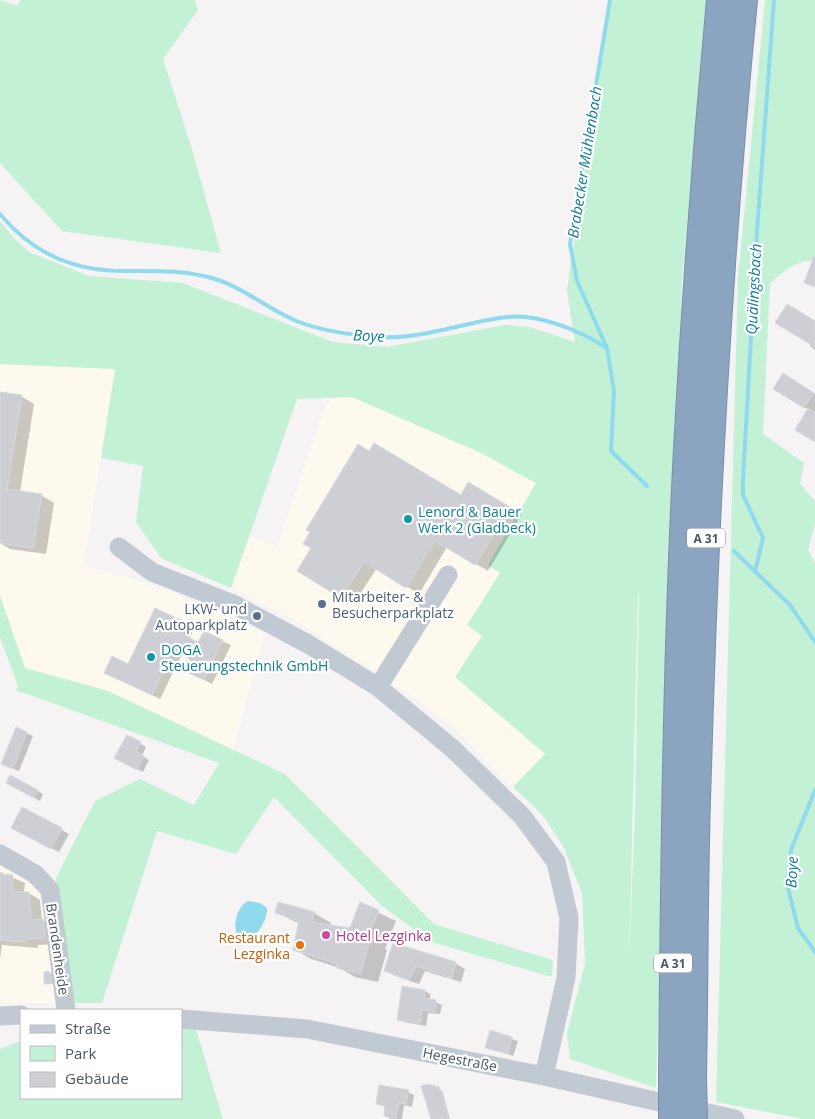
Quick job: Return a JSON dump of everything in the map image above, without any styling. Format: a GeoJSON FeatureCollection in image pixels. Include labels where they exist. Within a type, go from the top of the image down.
{"type":"FeatureCollection","features":[{"type":"Feature","properties":{"kind":"highway","name":"A 31"},"geometry":{"type":"LineString","coordinates":[[694,1119],[683,1078],[676,770],[687,449],[707,148],[720,0]]}},
{"type":"Feature","properties":{"kind":"highway","name":"A 31"},"geometry":{"type":"LineString","coordinates":[[672,1119],[683,1078],[710,452],[730,148],[744,0]]}},
{"type":"Feature","properties":{"kind":"street"},"geometry":{"type":"LineString","coordinates":[[119,547],[152,572],[233,604],[308,644],[378,688],[453,749],[522,816],[556,862],[569,918],[566,978],[544,1076]]}},
{"type":"Feature","properties":{"kind":"street"},"geometry":{"type":"LineString","coordinates":[[378,688],[448,574]]}},
{"type":"Feature","properties":{"kind":"street","name":"Brandenheide"},"geometry":{"type":"LineString","coordinates":[[0,854],[35,874],[50,890],[66,1009]]}},
{"type":"Feature","properties":{"kind":"street"},"geometry":{"type":"LineString","coordinates":[[0,1016],[20,1015]]}},
{"type":"Feature","properties":{"kind":"street","name":"Hegestraße"},"geometry":{"type":"LineString","coordinates":[[182,1018],[307,1029],[544,1076],[735,1119]]}},
{"type":"Feature","properties":{"kind":"shaded area"},"geometry":{"type":"Polygon","coordinates":[[[0,364],[115,369],[84,565],[151,585],[207,606],[265,634],[233,750],[108,691],[25,668],[0,596],[0,364]]]}},
{"type":"Feature","properties":{"kind":"shaded area"},"geometry":{"type":"Polygon","coordinates":[[[352,397],[481,453],[536,483],[488,564],[500,573],[467,625],[482,635],[546,753],[513,787],[455,729],[415,698],[293,619],[231,588],[250,536],[277,547],[325,406],[332,398],[352,397]]]}},
{"type":"Feature","properties":{"kind":"shaded area"},"geometry":{"type":"Polygon","coordinates":[[[0,860],[44,890],[60,1003],[0,1003],[0,860]]]}},
{"type":"Feature","properties":{"kind":"green space"},"geometry":{"type":"Polygon","coordinates":[[[0,0],[17,6],[21,0],[195,0],[198,10],[163,59],[191,146],[221,253],[62,231],[0,163],[0,0]]]}},
{"type":"Feature","properties":{"kind":"green space"},"geometry":{"type":"Polygon","coordinates":[[[610,0],[707,0],[682,281],[656,1088],[570,1059],[567,1033],[585,964],[582,893],[563,846],[542,814],[513,787],[545,754],[455,677],[482,636],[467,625],[500,573],[488,565],[536,483],[481,453],[352,397],[297,399],[231,588],[161,558],[136,522],[143,466],[101,458],[115,369],[0,364],[0,221],[29,252],[89,276],[183,283],[333,342],[386,347],[505,325],[529,327],[575,342],[567,290],[610,0]],[[639,593],[629,964],[635,811],[639,593]]]}},
{"type":"Feature","properties":{"kind":"green space"},"geometry":{"type":"Polygon","coordinates":[[[765,0],[815,0],[815,262],[809,261],[797,264],[770,283],[763,434],[804,463],[800,484],[815,501],[815,524],[808,550],[815,563],[815,1119],[803,1119],[716,1102],[738,277],[765,0]]]}},
{"type":"Feature","properties":{"kind":"green space"},"geometry":{"type":"Polygon","coordinates":[[[0,596],[25,668],[108,691],[285,774],[434,924],[553,960],[552,977],[431,942],[382,906],[274,797],[236,854],[157,831],[102,1003],[74,1003],[56,878],[95,801],[140,779],[194,805],[219,763],[16,690],[18,686],[0,638],[0,596]]]}},
{"type":"Feature","properties":{"kind":"green space"},"geometry":{"type":"Polygon","coordinates":[[[182,1029],[196,1029],[223,1119],[0,1119],[0,1049],[20,1041],[20,1099],[182,1099],[182,1029]]]}},
{"type":"Feature","properties":{"kind":"water"},"geometry":{"type":"Polygon","coordinates":[[[248,901],[260,903],[267,908],[267,911],[265,920],[259,930],[252,940],[245,943],[240,941],[235,926],[241,907],[248,901]]]}},
{"type":"Feature","properties":{"kind":"building"},"geometry":{"type":"Polygon","coordinates":[[[815,256],[815,287],[804,283],[815,256]]]}},
{"type":"Feature","properties":{"kind":"building"},"geometry":{"type":"Polygon","coordinates":[[[787,304],[815,321],[815,347],[775,323],[787,304]]]}},
{"type":"Feature","properties":{"kind":"building"},"geometry":{"type":"Polygon","coordinates":[[[783,373],[814,393],[804,408],[773,389],[783,373]]]}},
{"type":"Feature","properties":{"kind":"building"},"geometry":{"type":"Polygon","coordinates":[[[0,392],[22,395],[7,489],[42,494],[33,548],[0,543],[0,392]]]}},
{"type":"Feature","properties":{"kind":"building"},"geometry":{"type":"Polygon","coordinates":[[[808,408],[815,413],[815,442],[795,430],[808,408]]]}},
{"type":"Feature","properties":{"kind":"building","name":"Lenord & Bauer Werk 2 (Gladbeck)"},"geometry":{"type":"Polygon","coordinates":[[[374,443],[461,495],[468,482],[510,507],[475,565],[435,541],[406,588],[364,562],[341,598],[297,571],[311,548],[303,544],[310,532],[306,530],[358,444],[369,451],[374,443]]]}},
{"type":"Feature","properties":{"kind":"building","name":"DOGA Steuerungstechnik GmbH"},"geometry":{"type":"Polygon","coordinates":[[[155,608],[187,623],[181,634],[198,642],[204,631],[223,640],[204,680],[184,671],[190,659],[173,651],[152,695],[104,673],[112,656],[128,664],[155,608]]]}},
{"type":"Feature","properties":{"kind":"building"},"geometry":{"type":"Polygon","coordinates":[[[16,727],[27,732],[13,769],[1,764],[16,727]]]}},
{"type":"Feature","properties":{"kind":"building"},"geometry":{"type":"Polygon","coordinates":[[[127,735],[141,742],[136,751],[144,756],[137,770],[114,758],[127,735]]]}},
{"type":"Feature","properties":{"kind":"building"},"geometry":{"type":"Polygon","coordinates":[[[10,775],[38,790],[34,798],[6,783],[10,775]]]}},
{"type":"Feature","properties":{"kind":"building"},"geometry":{"type":"Polygon","coordinates":[[[22,807],[62,828],[51,849],[11,828],[22,807]]]}},
{"type":"Feature","properties":{"kind":"building"},"geometry":{"type":"Polygon","coordinates":[[[0,874],[13,875],[12,892],[29,892],[31,920],[43,919],[45,938],[27,939],[26,942],[0,940],[0,874]]]}},
{"type":"Feature","properties":{"kind":"building","name":"Hotel Lezginka"},"geometry":{"type":"Polygon","coordinates":[[[278,902],[315,912],[312,922],[350,928],[360,902],[379,910],[368,938],[370,939],[361,974],[337,968],[337,964],[293,950],[299,921],[275,913],[278,902]]]}},
{"type":"Feature","properties":{"kind":"building"},"geometry":{"type":"Polygon","coordinates":[[[393,943],[456,962],[452,978],[416,966],[409,980],[384,971],[393,943]]]}},
{"type":"Feature","properties":{"kind":"building"},"geometry":{"type":"Polygon","coordinates":[[[49,971],[51,984],[44,984],[44,972],[49,971]]]}},
{"type":"Feature","properties":{"kind":"building"},"geometry":{"type":"Polygon","coordinates":[[[402,986],[425,990],[424,998],[436,1000],[435,1012],[422,1010],[420,1023],[397,1020],[402,986]]]}},
{"type":"Feature","properties":{"kind":"building"},"geometry":{"type":"Polygon","coordinates":[[[490,1030],[512,1037],[508,1054],[485,1048],[490,1030]]]}},
{"type":"Feature","properties":{"kind":"building"},"geometry":{"type":"Polygon","coordinates":[[[428,1084],[439,1087],[449,1119],[431,1119],[421,1086],[428,1084]]]}},
{"type":"Feature","properties":{"kind":"building"},"geometry":{"type":"Polygon","coordinates":[[[379,1085],[409,1090],[406,1104],[399,1103],[396,1118],[384,1116],[385,1106],[376,1104],[379,1085]]]}},
{"type":"Feature","properties":{"kind":"waterway","name":"Brabecker Mühlenbach"},"geometry":{"type":"LineString","coordinates":[[607,348],[577,281],[570,244],[610,0]]}},
{"type":"Feature","properties":{"kind":"waterway","name":"Quälingsbach"},"geometry":{"type":"LineString","coordinates":[[755,572],[763,538],[743,495],[743,480],[757,231],[774,0]]}},
{"type":"Feature","properties":{"kind":"waterway","name":"Boye"},"geometry":{"type":"LineString","coordinates":[[0,214],[27,240],[57,258],[74,264],[110,271],[173,272],[204,276],[237,288],[299,322],[327,330],[377,337],[410,336],[491,319],[519,316],[559,325],[585,335],[607,348],[614,391],[611,451],[647,486]]}},
{"type":"Feature","properties":{"kind":"waterway","name":"Boye"},"geometry":{"type":"LineString","coordinates":[[734,551],[790,605],[815,642]]}},
{"type":"Feature","properties":{"kind":"waterway","name":"Boye"},"geometry":{"type":"LineString","coordinates":[[815,790],[791,850],[787,884],[798,928],[815,952]]}},
{"type":"Feature","properties":{"kind":"place","name":"Lenord & Bauer Werk 2 (Gladbeck)"},"geometry":{"type":"Point","coordinates":[408,519]}},
{"type":"Feature","properties":{"kind":"place","name":"Mitarbeiter- & Besucherparkplatz"},"geometry":{"type":"Point","coordinates":[322,604]}},
{"type":"Feature","properties":{"kind":"place","name":"LKW- und Autoparkplatz"},"geometry":{"type":"Point","coordinates":[257,616]}},
{"type":"Feature","properties":{"kind":"place","name":"DOGA Steuerungstechnik GmbH"},"geometry":{"type":"Point","coordinates":[151,657]}},
{"type":"Feature","properties":{"kind":"place","name":"Hotel Lezginka"},"geometry":{"type":"Point","coordinates":[326,935]}},
{"type":"Feature","properties":{"kind":"place","name":"Restaurant Lezginka"},"geometry":{"type":"Point","coordinates":[300,945]}}]}
